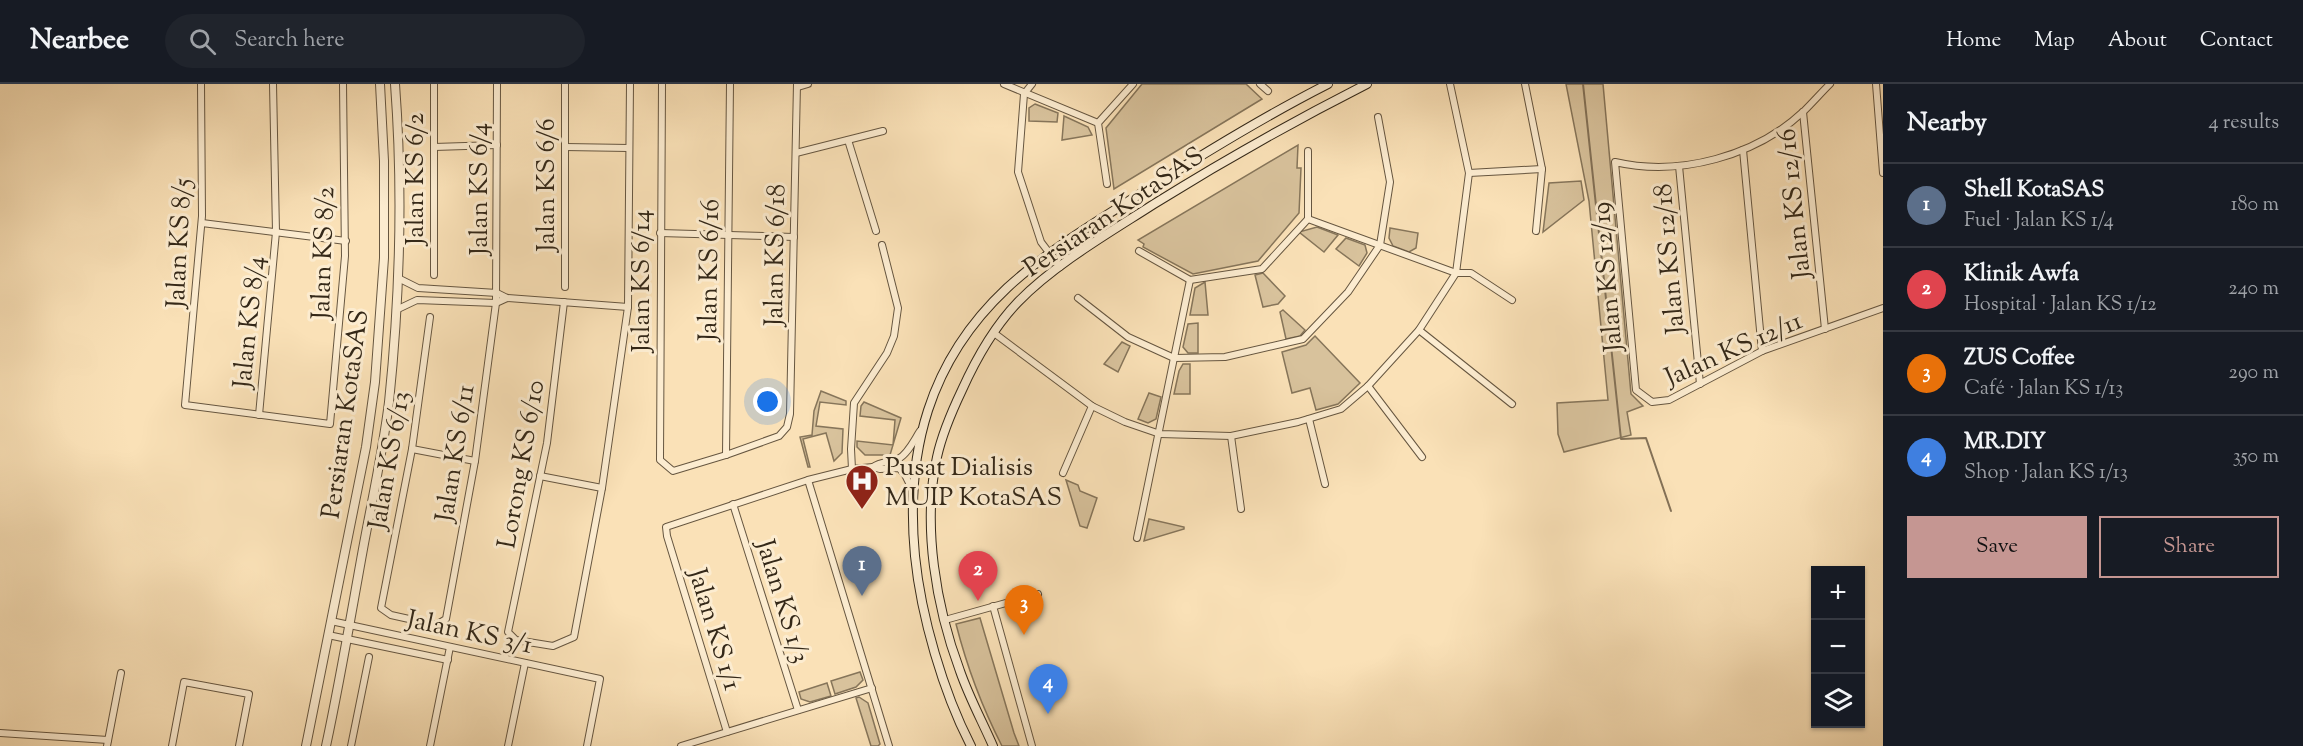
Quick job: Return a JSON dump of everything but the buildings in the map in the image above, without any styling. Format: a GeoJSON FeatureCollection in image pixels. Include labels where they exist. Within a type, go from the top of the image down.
{"type":"FeatureCollection","features":[{"type":"Feature","properties":{"kind":"main road","name":"Persiaran KotaSAS"},"geometry":{"type":"LineString","coordinates":[[993,746],[960,674],[945,620],[936,574],[932,523],[932,498],[942,437],[970,372],[994,333],[1018,302],[1060,267],[1136,216],[1235,156],[1298,119],[1367,84]]}},
{"type":"Feature","properties":{"kind":"main road","name":"Persiaran KotaSAS"},"geometry":{"type":"LineString","coordinates":[[971,746],[945,682],[925,616],[913,534],[913,491],[920,431],[939,383],[969,331],[1007,288],[1050,254],[1124,204],[1232,137],[1326,85]]}},
{"type":"Feature","properties":{"kind":"street","name":"Jalan KS 8/5"},"geometry":{"type":"LineString","coordinates":[[201,84],[202,223],[185,405],[259,415]]}},
{"type":"Feature","properties":{"kind":"street","name":"Jalan KS 8/4"},"geometry":{"type":"LineString","coordinates":[[259,415],[276,232],[273,84]]}},
{"type":"Feature","properties":{"kind":"street","name":"Jalan KS 8/2"},"geometry":{"type":"LineString","coordinates":[[259,415],[330,424],[346,241],[343,84]]}},
{"type":"Feature","properties":{"kind":"street","name":"Persiaran KotaSAS"},"geometry":{"type":"LineString","coordinates":[[306,746],[366,447],[375,382],[384,258],[384,161],[380,84]]}},
{"type":"Feature","properties":{"kind":"street","name":"Persiaran KotaSAS"},"geometry":{"type":"LineString","coordinates":[[326,746],[351,625],[389,402],[398,278],[400,180],[396,84]]}},
{"type":"Feature","properties":{"kind":"street","name":"Jalan KS 6/2"},"geometry":{"type":"LineString","coordinates":[[434,84],[434,275]]}},
{"type":"Feature","properties":{"kind":"street","name":"Jalan KS 6/4"},"geometry":{"type":"LineString","coordinates":[[497,84],[497,293]]}},
{"type":"Feature","properties":{"kind":"street","name":"Jalan KS 6/6"},"geometry":{"type":"LineString","coordinates":[[565,84],[565,287]]}},
{"type":"Feature","properties":{"kind":"street"},"geometry":{"type":"LineString","coordinates":[[540,476],[602,488],[628,307],[630,84]]}},
{"type":"Feature","properties":{"kind":"street","name":"Jalan KS 6/14"},"geometry":{"type":"LineString","coordinates":[[662,84],[660,460],[673,471],[726,455]]}},
{"type":"Feature","properties":{"kind":"street","name":"Jalan KS 6/16"},"geometry":{"type":"LineString","coordinates":[[726,455],[730,84]]}},
{"type":"Feature","properties":{"kind":"street"},"geometry":{"type":"LineString","coordinates":[[797,85],[808,84]]}},
{"type":"Feature","properties":{"kind":"street"},"geometry":{"type":"LineString","coordinates":[[1004,84],[1098,123]]}},
{"type":"Feature","properties":{"kind":"street"},"geometry":{"type":"LineString","coordinates":[[1032,84],[1024,94],[1018,172],[1039,236],[1060,267]]}},
{"type":"Feature","properties":{"kind":"street"},"geometry":{"type":"LineString","coordinates":[[1098,123],[1134,84]]}},
{"type":"Feature","properties":{"kind":"street"},"geometry":{"type":"LineString","coordinates":[[1260,84],[1268,91]]}},
{"type":"Feature","properties":{"kind":"street"},"geometry":{"type":"LineString","coordinates":[[1525,84],[1542,169],[1536,231]]}},
{"type":"Feature","properties":{"kind":"street"},"geometry":{"type":"LineString","coordinates":[[1679,166],[1743,150],[1774,133],[1803,112],[1830,84]]}},
{"type":"Feature","properties":{"kind":"street"},"geometry":{"type":"LineString","coordinates":[[1876,84],[1883,173]]}},
{"type":"Feature","properties":{"kind":"street","name":"Jalan KS 6/18"},"geometry":{"type":"LineString","coordinates":[[726,455],[779,436],[787,427],[790,414],[797,85]]}},
{"type":"Feature","properties":{"kind":"street"},"geometry":{"type":"LineString","coordinates":[[994,333],[1092,406],[1125,422],[1160,434],[1231,436],[1309,419],[1341,409],[1368,386],[1419,330],[1456,273],[1469,173],[1450,86]]}},
{"type":"Feature","properties":{"kind":"street","name":"Jalan KS 12/16"},"geometry":{"type":"LineString","coordinates":[[1803,112],[1825,329]]}},
{"type":"Feature","properties":{"kind":"street"},"geometry":{"type":"LineString","coordinates":[[1078,298],[1128,337],[1174,358],[1225,357],[1303,339],[1348,292],[1380,245],[1390,182],[1378,117]]}},
{"type":"Feature","properties":{"kind":"street"},"geometry":{"type":"LineString","coordinates":[[1098,123],[1107,184]]}},
{"type":"Feature","properties":{"kind":"street"},"geometry":{"type":"LineString","coordinates":[[796,153],[883,131]]}},
{"type":"Feature","properties":{"kind":"street"},"geometry":{"type":"LineString","coordinates":[[848,140],[876,231]]}},
{"type":"Feature","properties":{"kind":"street"},"geometry":{"type":"LineString","coordinates":[[434,147],[497,145]]}},
{"type":"Feature","properties":{"kind":"street"},"geometry":{"type":"LineString","coordinates":[[565,147],[629,148]]}},
{"type":"Feature","properties":{"kind":"street"},"geometry":{"type":"LineString","coordinates":[[1139,251],[1190,280],[1262,269],[1308,219],[1308,150]]}},
{"type":"Feature","properties":{"kind":"street"},"geometry":{"type":"LineString","coordinates":[[1743,150],[1762,351]]}},
{"type":"Feature","properties":{"kind":"street","name":"Jalan KS 12/19"},"geometry":{"type":"LineString","coordinates":[[1636,390],[1615,162],[1648,166],[1679,166]]}},
{"type":"Feature","properties":{"kind":"street","name":"Jalan KS 12/18"},"geometry":{"type":"LineString","coordinates":[[1679,166],[1700,384]]}},
{"type":"Feature","properties":{"kind":"street"},"geometry":{"type":"LineString","coordinates":[[1469,173],[1542,169]]}},
{"type":"Feature","properties":{"kind":"street"},"geometry":{"type":"LineString","coordinates":[[1308,219],[1456,273],[1470,273],[1512,300]]}},
{"type":"Feature","properties":{"kind":"street"},"geometry":{"type":"LineString","coordinates":[[202,223],[346,241]]}},
{"type":"Feature","properties":{"kind":"street"},"geometry":{"type":"LineString","coordinates":[[660,233],[794,237]]}},
{"type":"Feature","properties":{"kind":"street"},"geometry":{"type":"LineString","coordinates":[[852,469],[850,449],[854,403],[887,353],[894,336],[898,308],[882,245]]}},
{"type":"Feature","properties":{"kind":"street"},"geometry":{"type":"LineString","coordinates":[[398,278],[418,288],[497,293],[507,298],[628,307]]}},
{"type":"Feature","properties":{"kind":"street"},"geometry":{"type":"LineString","coordinates":[[1137,538],[1190,280]]}},
{"type":"Feature","properties":{"kind":"street","name":"Jalan KS 6/11"},"geometry":{"type":"LineString","coordinates":[[446,619],[475,461],[497,293]]}},
{"type":"Feature","properties":{"kind":"street"},"geometry":{"type":"LineString","coordinates":[[396,310],[417,300],[496,303],[507,298]]}},
{"type":"Feature","properties":{"kind":"street","name":"Lorong KS 6/10"},"geometry":{"type":"LineString","coordinates":[[564,302],[547,443],[508,632],[516,640],[553,646],[574,637],[602,488]]}},
{"type":"Feature","properties":{"kind":"street","name":"Jalan KS 12/11"},"geometry":{"type":"LineString","coordinates":[[1636,390],[1652,402],[1669,400],[1762,351],[1883,308]]}},
{"type":"Feature","properties":{"kind":"street","name":"Jalan KS 6/13"},"geometry":{"type":"LineString","coordinates":[[430,317],[412,449],[381,608],[392,615],[436,625],[446,619]]}},
{"type":"Feature","properties":{"kind":"street"},"geometry":{"type":"LineString","coordinates":[[1419,330],[1512,404]]}},
{"type":"Feature","properties":{"kind":"street"},"geometry":{"type":"LineString","coordinates":[[1368,386],[1422,457]]}},
{"type":"Feature","properties":{"kind":"street"},"geometry":{"type":"LineString","coordinates":[[1063,473],[1092,406]]}},
{"type":"Feature","properties":{"kind":"street"},"geometry":{"type":"LineString","coordinates":[[1309,419],[1325,484]]}},
{"type":"Feature","properties":{"kind":"street"},"geometry":{"type":"LineString","coordinates":[[873,467],[879,463],[899,458],[907,451],[920,431]]}},
{"type":"Feature","properties":{"kind":"street"},"geometry":{"type":"LineString","coordinates":[[1231,436],[1241,508]]}},
{"type":"Feature","properties":{"kind":"street"},"geometry":{"type":"LineString","coordinates":[[412,449],[475,461]]}},
{"type":"Feature","properties":{"kind":"street"},"geometry":{"type":"LineString","coordinates":[[733,504],[807,480],[852,469],[873,467],[899,468],[913,491]]}},
{"type":"Feature","properties":{"kind":"street"},"geometry":{"type":"LineString","coordinates":[[807,480],[889,746]]}},
{"type":"Feature","properties":{"kind":"street","name":"Jalan KS 1/1"},"geometry":{"type":"LineString","coordinates":[[726,732],[666,531],[668,525],[733,504]]}},
{"type":"Feature","properties":{"kind":"street","name":"Jalan KS 1/3"},"geometry":{"type":"LineString","coordinates":[[733,504],[798,710]]}},
{"type":"Feature","properties":{"kind":"street"},"geometry":{"type":"LineString","coordinates":[[945,620],[1038,594]]}},
{"type":"Feature","properties":{"kind":"street"},"geometry":{"type":"LineString","coordinates":[[993,606],[1032,746]]}},
{"type":"Feature","properties":{"kind":"street","name":"Jalan KS 3/1"},"geometry":{"type":"LineString","coordinates":[[331,621],[600,679],[587,746]]}},
{"type":"Feature","properties":{"kind":"street","name":"Jalan KS 3/1"},"geometry":{"type":"LineString","coordinates":[[328,635],[448,660]]}},
{"type":"Feature","properties":{"kind":"street"},"geometry":{"type":"LineString","coordinates":[[430,746],[450,647]]}},
{"type":"Feature","properties":{"kind":"street"},"geometry":{"type":"LineString","coordinates":[[351,746],[369,657]]}},
{"type":"Feature","properties":{"kind":"street"},"geometry":{"type":"LineString","coordinates":[[508,746],[525,663]]}},
{"type":"Feature","properties":{"kind":"street"},"geometry":{"type":"LineString","coordinates":[[0,733],[108,743],[121,673]]}},
{"type":"Feature","properties":{"kind":"street"},"geometry":{"type":"LineString","coordinates":[[172,746],[184,682],[249,694],[239,746]]}},
{"type":"Feature","properties":{"kind":"street"},"geometry":{"type":"LineString","coordinates":[[681,746],[872,688]]}},
{"type":"Feature","properties":{"kind":"shaded area"},"geometry":{"type":"Polygon","coordinates":[[[1142,84],[1246,84],[1262,99],[1114,189],[1106,128],[1142,84]]]}},
{"type":"Feature","properties":{"kind":"shaded area"},"geometry":{"type":"Polygon","coordinates":[[[1566,84],[1603,84],[1631,394],[1643,406],[1627,412],[1631,435],[1564,452],[1558,434],[1557,403],[1608,400],[1589,201],[1566,84]]]}},
{"type":"Feature","properties":{"kind":"shaded area"},"geometry":{"type":"Polygon","coordinates":[[[1035,104],[1058,113],[1057,122],[1029,121],[1029,108],[1035,104]]]}},
{"type":"Feature","properties":{"kind":"shaded area"},"geometry":{"type":"Polygon","coordinates":[[[1064,116],[1088,127],[1092,135],[1062,140],[1064,116]]]}},
{"type":"Feature","properties":{"kind":"shaded area"},"geometry":{"type":"Polygon","coordinates":[[[1298,145],[1297,168],[1301,168],[1299,213],[1258,261],[1193,274],[1143,247],[1144,244],[1138,240],[1298,145]]]}},
{"type":"Feature","properties":{"kind":"shaded area"},"geometry":{"type":"Polygon","coordinates":[[[1581,181],[1584,200],[1543,232],[1549,183],[1581,181]]]}},
{"type":"Feature","properties":{"kind":"shaded area"},"geometry":{"type":"Polygon","coordinates":[[[1317,227],[1338,235],[1324,252],[1299,232],[1317,227]]]}},
{"type":"Feature","properties":{"kind":"shaded area"},"geometry":{"type":"Polygon","coordinates":[[[1390,228],[1418,233],[1416,248],[1409,252],[1393,246],[1389,238],[1390,228]]]}},
{"type":"Feature","properties":{"kind":"shaded area"},"geometry":{"type":"Polygon","coordinates":[[[1346,238],[1365,245],[1367,253],[1359,266],[1336,249],[1346,238]]]}},
{"type":"Feature","properties":{"kind":"shaded area"},"geometry":{"type":"Polygon","coordinates":[[[1263,273],[1285,296],[1278,304],[1263,307],[1255,275],[1263,273]]]}},
{"type":"Feature","properties":{"kind":"shaded area"},"geometry":{"type":"Polygon","coordinates":[[[1205,282],[1208,315],[1190,315],[1195,288],[1205,282]]]}},
{"type":"Feature","properties":{"kind":"shaded area"},"geometry":{"type":"Polygon","coordinates":[[[1283,310],[1305,330],[1300,336],[1286,339],[1280,312],[1283,310]]]}},
{"type":"Feature","properties":{"kind":"shaded area"},"geometry":{"type":"Polygon","coordinates":[[[1198,323],[1198,353],[1188,353],[1183,347],[1188,324],[1198,323]]]}},
{"type":"Feature","properties":{"kind":"shaded area"},"geometry":{"type":"Polygon","coordinates":[[[1315,336],[1360,383],[1338,404],[1316,410],[1310,388],[1292,393],[1282,352],[1306,345],[1315,336]]]}},
{"type":"Feature","properties":{"kind":"shaded area"},"geometry":{"type":"Polygon","coordinates":[[[1122,342],[1130,346],[1118,372],[1104,364],[1122,342]]]}},
{"type":"Feature","properties":{"kind":"shaded area"},"geometry":{"type":"Polygon","coordinates":[[[1183,364],[1190,364],[1190,394],[1174,394],[1179,371],[1183,364]]]}},
{"type":"Feature","properties":{"kind":"shaded area"},"geometry":{"type":"Polygon","coordinates":[[[821,391],[846,401],[846,405],[820,402],[816,426],[843,429],[842,453],[834,461],[826,433],[803,439],[810,467],[808,467],[800,437],[812,435],[814,411],[821,391]]]}},
{"type":"Feature","properties":{"kind":"shaded area"},"geometry":{"type":"Polygon","coordinates":[[[1149,393],[1161,397],[1156,419],[1148,423],[1138,419],[1149,393]]]}},
{"type":"Feature","properties":{"kind":"shaded area"},"geometry":{"type":"Polygon","coordinates":[[[864,402],[901,418],[893,445],[895,420],[860,416],[864,402]]]}},
{"type":"Feature","properties":{"kind":"shaded area"},"geometry":{"type":"Polygon","coordinates":[[[857,441],[893,445],[890,455],[865,455],[857,447],[857,441]]]}},
{"type":"Feature","properties":{"kind":"shaded area"},"geometry":{"type":"Polygon","coordinates":[[[1066,480],[1078,485],[1080,491],[1097,498],[1087,528],[1080,526],[1066,480]]]}},
{"type":"Feature","properties":{"kind":"shaded area"},"geometry":{"type":"Polygon","coordinates":[[[1149,519],[1184,527],[1184,529],[1144,541],[1149,519]]]}},
{"type":"Feature","properties":{"kind":"shaded area"},"geometry":{"type":"Polygon","coordinates":[[[980,618],[1019,746],[1002,746],[965,656],[956,624],[980,618]]]}},
{"type":"Feature","properties":{"kind":"shaded area"},"geometry":{"type":"Polygon","coordinates":[[[860,672],[863,680],[856,687],[835,694],[831,681],[860,672]]]}},
{"type":"Feature","properties":{"kind":"shaded area"},"geometry":{"type":"Polygon","coordinates":[[[827,683],[831,696],[810,702],[801,699],[799,692],[827,683]]]}},
{"type":"Feature","properties":{"kind":"shaded area"},"geometry":{"type":"Polygon","coordinates":[[[859,697],[868,703],[880,744],[878,746],[871,746],[856,698],[859,697]]]}},
{"type":"Feature","properties":{"kind":"waterway"},"geometry":{"type":"LineString","coordinates":[[1583,84],[1621,439],[1646,438],[1671,511]]}},
{"type":"Feature","properties":{"kind":"place","name":"Pusat Dialisis MUIP KotaSAS"},"geometry":{"type":"Point","coordinates":[862,510]}},
{"type":"Feature","properties":{"kind":"place","name":"Shell KotaSAS"},"geometry":{"type":"Point","coordinates":[862,596]}},
{"type":"Feature","properties":{"kind":"place","name":"Klinik Awfa"},"geometry":{"type":"Point","coordinates":[978,601]}},
{"type":"Feature","properties":{"kind":"place","name":"ZUS Coffee"},"geometry":{"type":"Point","coordinates":[1024,635]}},
{"type":"Feature","properties":{"kind":"place","name":"MR.DIY"},"geometry":{"type":"Point","coordinates":[1048,714]}}]}
